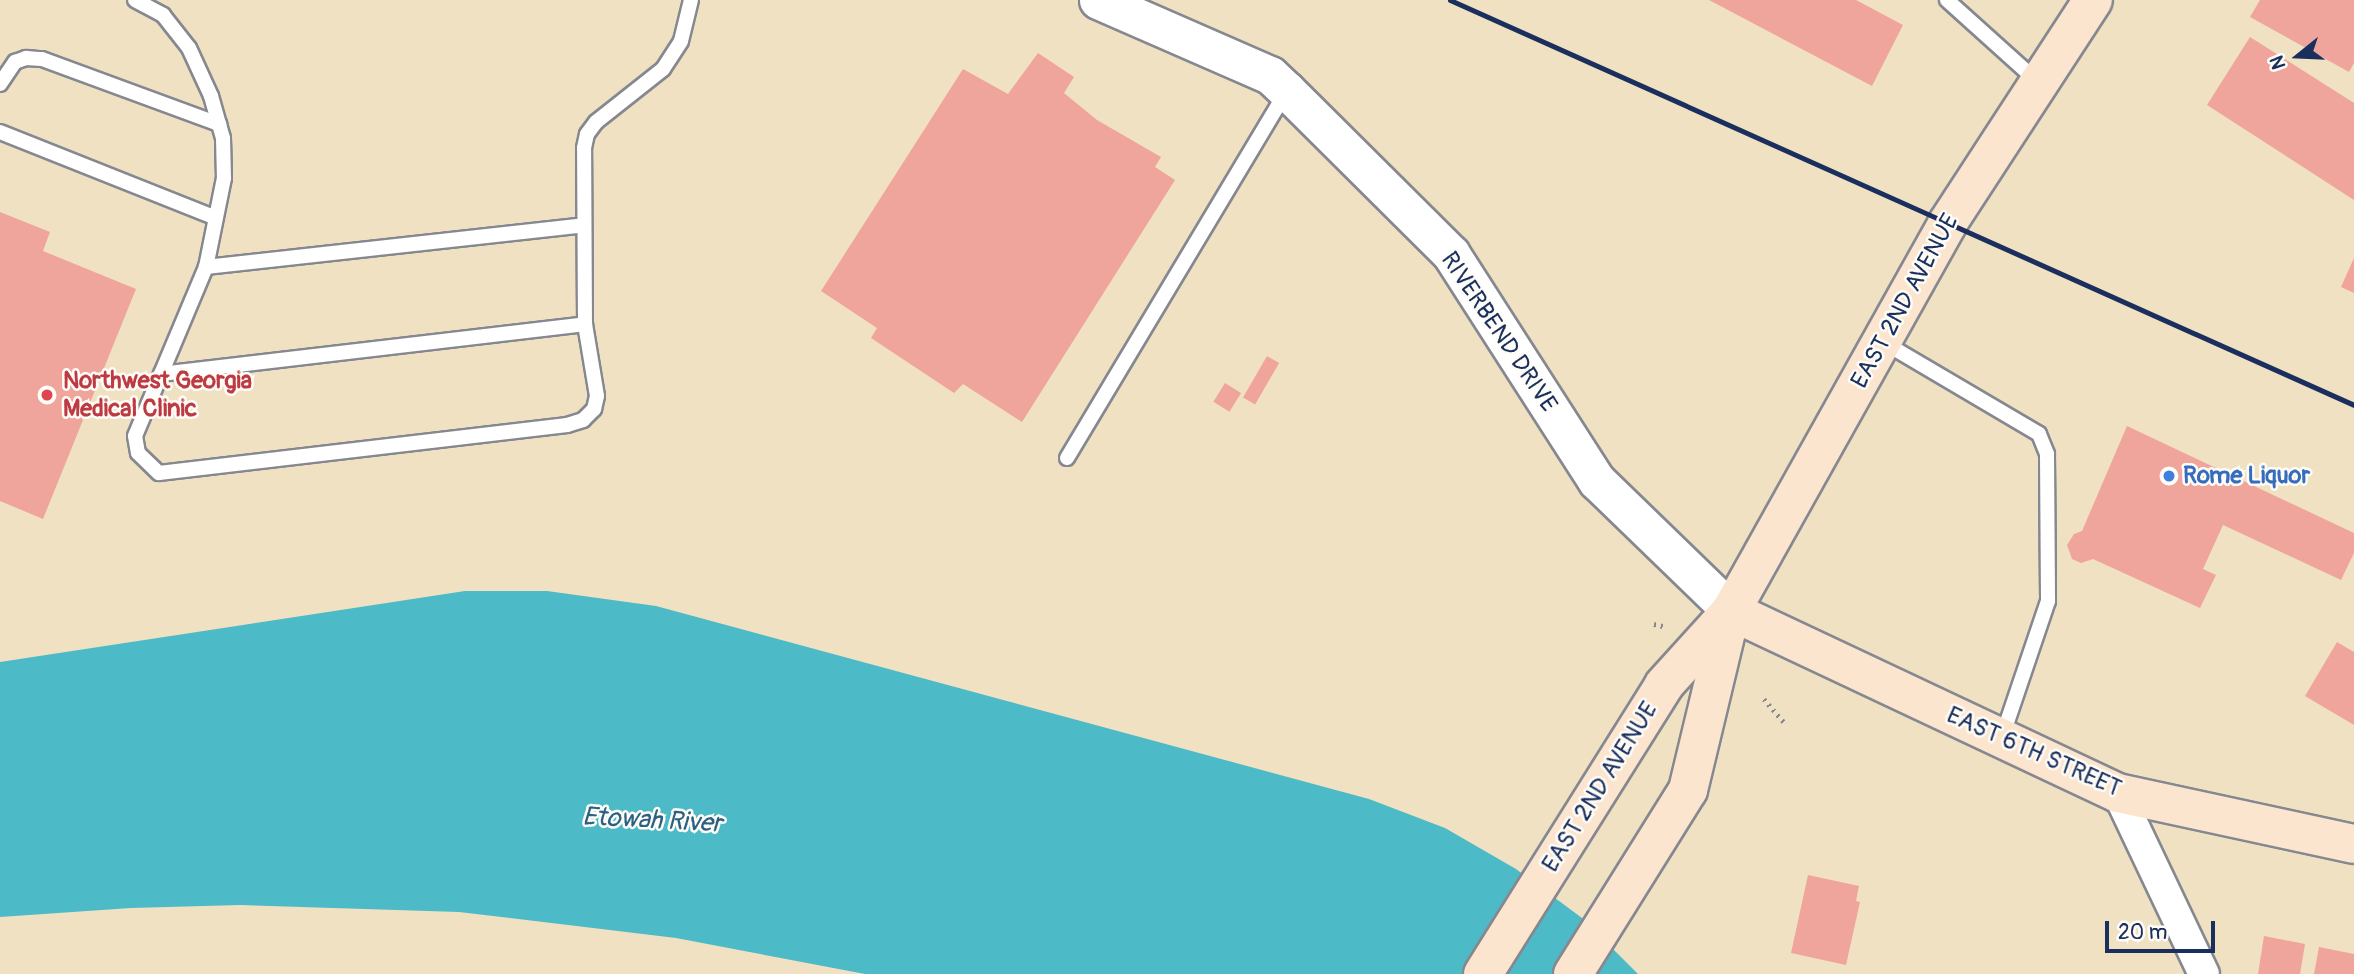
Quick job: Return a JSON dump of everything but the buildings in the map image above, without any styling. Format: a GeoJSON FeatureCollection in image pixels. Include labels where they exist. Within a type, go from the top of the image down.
{"type":"FeatureCollection","features":[{"type":"Feature","properties":{"kind":"main road","name":"EAST 2ND AVENUE"},"geometry":{"type":"LineString","coordinates":[[1483,974],[1664,685],[1731,611],[1947,224],[2094,0]]}},
{"type":"Feature","properties":{"kind":"main road","name":"EAST 2ND AVENUE"},"geometry":{"type":"LineString","coordinates":[[1573,974],[1688,790],[1731,611]]}},
{"type":"Feature","properties":{"kind":"main road","name":"EAST 6TH STREET"},"geometry":{"type":"LineString","coordinates":[[1731,611],[2118,793],[2354,844]]}},
{"type":"Feature","properties":{"kind":"street","name":"RIVERBEND DRIVE"},"geometry":{"type":"LineString","coordinates":[[1098,0],[1270,75],[1287,91],[1451,254],[1597,481],[1731,611]]}},
{"type":"Feature","properties":{"kind":"street"},"geometry":{"type":"LineString","coordinates":[[2118,793],[2204,974]]}},
{"type":"Feature","properties":{"kind":"lane"},"geometry":{"type":"LineString","coordinates":[[135,0],[163,15],[189,48],[211,96],[223,138],[224,178],[206,267],[135,436],[138,453],[159,473],[567,425],[583,420],[594,409],[597,396],[584,324],[584,148],[587,134],[596,122],[663,69],[681,41],[691,0]]}},
{"type":"Feature","properties":{"kind":"lane"},"geometry":{"type":"LineString","coordinates":[[1947,0],[2039,83]]}},
{"type":"Feature","properties":{"kind":"lane"},"geometry":{"type":"LineString","coordinates":[[0,84],[15,62],[26,58],[42,59],[219,124]]}},
{"type":"Feature","properties":{"kind":"lane"},"geometry":{"type":"LineString","coordinates":[[1066,458],[1287,91]]}},
{"type":"Feature","properties":{"kind":"lane"},"geometry":{"type":"LineString","coordinates":[[0,132],[216,218]]}},
{"type":"Feature","properties":{"kind":"lane"},"geometry":{"type":"LineString","coordinates":[[206,267],[584,225]]}},
{"type":"Feature","properties":{"kind":"lane"},"geometry":{"type":"LineString","coordinates":[[161,374],[584,324]]}},
{"type":"Feature","properties":{"kind":"lane"},"geometry":{"type":"LineString","coordinates":[[1882,341],[2031,428],[2039,434],[2047,454],[2048,601],[2002,738]]}},
{"type":"Feature","properties":{"kind":"path"},"geometry":{"type":"LineString","coordinates":[[1654,624],[1668,627]]}},
{"type":"Feature","properties":{"kind":"path"},"geometry":{"type":"LineString","coordinates":[[1764,699],[1786,724]]}},
{"type":"Feature","properties":{"kind":"water","name":"Etowah River"},"geometry":{"type":"Polygon","coordinates":[[[465,591],[547,591],[656,606],[1369,799],[1445,828],[1516,869],[1582,918],[1638,974],[865,974],[676,938],[459,912],[240,905],[131,908],[0,917],[0,662],[465,591]]]}},
{"type":"Feature","properties":{"kind":"railway"},"geometry":{"type":"LineString","coordinates":[[1450,0],[2354,405]]}},
{"type":"Feature","properties":{"kind":"place","name":"Northwest Georgia Medical Clinic"},"geometry":{"type":"Point","coordinates":[47,395]}},
{"type":"Feature","properties":{"kind":"place","name":"Rome Liquor"},"geometry":{"type":"Point","coordinates":[2169,476]}}]}
